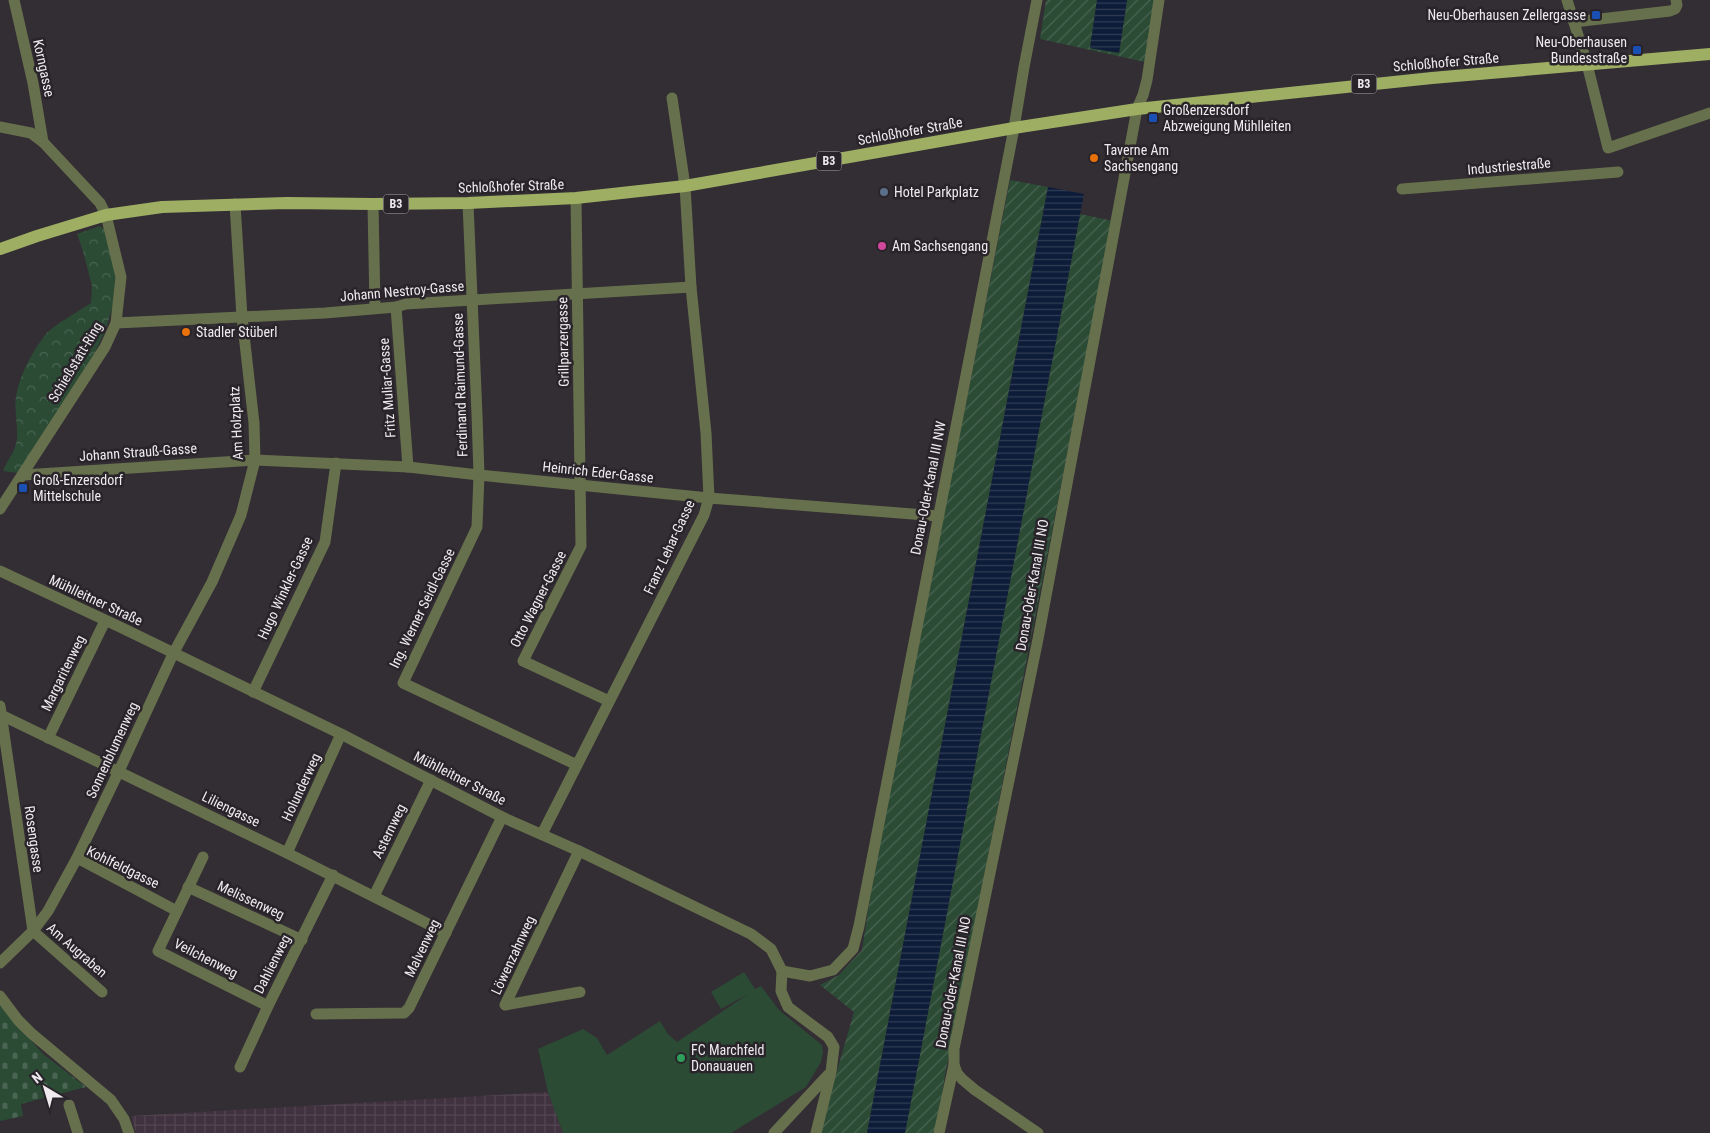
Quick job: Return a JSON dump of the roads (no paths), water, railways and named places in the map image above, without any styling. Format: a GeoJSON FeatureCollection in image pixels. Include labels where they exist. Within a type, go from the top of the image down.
{"type":"FeatureCollection","features":[{"type":"Feature","properties":{"kind":"main road","name":"Schloßhofer Straße"},"geometry":{"type":"LineString","coordinates":[[0,249],[106,215],[162,207],[287,203],[468,203],[576,198],[685,186],[1014,128],[1136,109],[1432,78],[1710,54]]}},
{"type":"Feature","properties":{"kind":"street","name":"Korngasse"},"geometry":{"type":"LineString","coordinates":[[14,0],[33,83],[43,142]]}},
{"type":"Feature","properties":{"kind":"street","name":"Donau-Oder-Kanal III NW"},"geometry":{"type":"LineString","coordinates":[[782,971],[810,976],[833,970],[853,949],[1014,128],[1037,0]]}},
{"type":"Feature","properties":{"kind":"street","name":"Donau-Oder-Kanal III NO"},"geometry":{"type":"LineString","coordinates":[[939,1133],[954,1065],[954,1050],[1038,639],[1136,109],[1144,95],[1160,0]]}},
{"type":"Feature","properties":{"kind":"street"},"geometry":{"type":"LineString","coordinates":[[1566,0],[1587,64],[1608,148],[1710,114]]}},
{"type":"Feature","properties":{"kind":"street"},"geometry":{"type":"LineString","coordinates":[[1574,22],[1670,11],[1675,9],[1676,0]]}},
{"type":"Feature","properties":{"kind":"street","name":"Franz Lehar-Gasse"},"geometry":{"type":"LineString","coordinates":[[542,834],[704,515],[709,498],[706,433],[691,287],[685,186],[672,98]]}},
{"type":"Feature","properties":{"kind":"street"},"geometry":{"type":"LineString","coordinates":[[0,127],[31,133],[43,142]]}},
{"type":"Feature","properties":{"kind":"street","name":"Schießstatt-Ring"},"geometry":{"type":"LineString","coordinates":[[0,509],[105,347],[116,323],[122,277],[106,215],[99,202],[43,142]]}},
{"type":"Feature","properties":{"kind":"street","name":"Industriestraße"},"geometry":{"type":"LineString","coordinates":[[1402,189],[1618,172]]}},
{"type":"Feature","properties":{"kind":"street","name":"Grillparzergasse"},"geometry":{"type":"LineString","coordinates":[[576,198],[576,295],[581,485]]}},
{"type":"Feature","properties":{"kind":"street","name":"Ferdinand Raimund-Gasse"},"geometry":{"type":"LineString","coordinates":[[468,203],[479,475]]}},
{"type":"Feature","properties":{"kind":"street","name":"Am Holzplatz"},"geometry":{"type":"LineString","coordinates":[[173,654],[212,582],[241,514],[255,460],[254,424],[242,317],[235,204]]}},
{"type":"Feature","properties":{"kind":"street"},"geometry":{"type":"LineString","coordinates":[[373,204],[375,308]]}},
{"type":"Feature","properties":{"kind":"street","name":"Johann Nestroy-Gasse"},"geometry":{"type":"LineString","coordinates":[[116,323],[242,317],[396,307],[406,304],[691,287]]}},
{"type":"Feature","properties":{"kind":"street","name":"Fritz Muliar-Gasse"},"geometry":{"type":"LineString","coordinates":[[396,307],[408,467]]}},
{"type":"Feature","properties":{"kind":"street","name":"Heinrich Eder-Gasse"},"geometry":{"type":"LineString","coordinates":[[255,460],[408,467],[709,498],[938,516]]}},
{"type":"Feature","properties":{"kind":"street","name":"Johann Strauß-Gasse"},"geometry":{"type":"LineString","coordinates":[[23,475],[255,460]]}},
{"type":"Feature","properties":{"kind":"street","name":"Hugo Winkler-Gasse"},"geometry":{"type":"LineString","coordinates":[[253,692],[325,542],[336,463]]}},
{"type":"Feature","properties":{"kind":"street","name":"Ing. Werner Seidl-Gasse"},"geometry":{"type":"LineString","coordinates":[[479,475],[477,527],[403,683],[577,765]]}},
{"type":"Feature","properties":{"kind":"street","name":"Otto Wagner-Gasse"},"geometry":{"type":"LineString","coordinates":[[581,485],[581,546],[523,661],[610,701]]}},
{"type":"Feature","properties":{"kind":"street","name":"Mühlleitner Straße"},"geometry":{"type":"LineString","coordinates":[[0,571],[341,734],[502,816],[751,934],[771,950],[782,971],[781,991],[788,1007],[828,1037],[834,1046],[831,1072]]}},
{"type":"Feature","properties":{"kind":"street","name":"Margaritenweg"},"geometry":{"type":"LineString","coordinates":[[48,738],[105,621]]}},
{"type":"Feature","properties":{"kind":"street","name":"Sonnenblumenweg"},"geometry":{"type":"LineString","coordinates":[[77,858],[173,654]]}},
{"type":"Feature","properties":{"kind":"street","name":"Liliengasse"},"geometry":{"type":"LineString","coordinates":[[1,711],[48,738],[287,853],[446,933]]}},
{"type":"Feature","properties":{"kind":"street","name":"Rosengasse"},"geometry":{"type":"LineString","coordinates":[[1,711],[33,931]]}},
{"type":"Feature","properties":{"kind":"street","name":"Holunderweg"},"geometry":{"type":"LineString","coordinates":[[287,853],[341,734]]}},
{"type":"Feature","properties":{"kind":"street","name":"Asternweg"},"geometry":{"type":"LineString","coordinates":[[374,896],[431,780]]}},
{"type":"Feature","properties":{"kind":"street","name":"Malvenweg"},"geometry":{"type":"LineString","coordinates":[[316,1014],[404,1013],[409,1008],[502,816]]}},
{"type":"Feature","properties":{"kind":"street","name":"Löwenzahnweg"},"geometry":{"type":"LineString","coordinates":[[579,851],[505,1005],[580,992]]}},
{"type":"Feature","properties":{"kind":"street"},"geometry":{"type":"LineString","coordinates":[[177,911],[203,857]]}},
{"type":"Feature","properties":{"kind":"street","name":"Kohlfeldgasse"},"geometry":{"type":"LineString","coordinates":[[33,931],[48,911],[77,858],[177,911]]}},
{"type":"Feature","properties":{"kind":"street","name":"Dahlienweg"},"geometry":{"type":"LineString","coordinates":[[240,1067],[268,1006],[333,876]]}},
{"type":"Feature","properties":{"kind":"street","name":"Melissenweg"},"geometry":{"type":"LineString","coordinates":[[188,887],[302,940]]}},
{"type":"Feature","properties":{"kind":"street","name":"Veilchenweg"},"geometry":{"type":"LineString","coordinates":[[177,911],[158,951],[268,1006]]}},
{"type":"Feature","properties":{"kind":"street"},"geometry":{"type":"LineString","coordinates":[[0,963],[33,931]]}},
{"type":"Feature","properties":{"kind":"street","name":"Am Augraben"},"geometry":{"type":"LineString","coordinates":[[33,931],[102,992]]}},
{"type":"Feature","properties":{"kind":"street"},"geometry":{"type":"LineString","coordinates":[[0,996],[18,1020],[111,1100],[124,1119],[129,1133]]}},
{"type":"Feature","properties":{"kind":"street"},"geometry":{"type":"LineString","coordinates":[[954,1065],[962,1079],[975,1090],[1038,1133]]}},
{"type":"Feature","properties":{"kind":"street"},"geometry":{"type":"LineString","coordinates":[[774,1133],[831,1072]]}},
{"type":"Feature","properties":{"kind":"street"},"geometry":{"type":"LineString","coordinates":[[816,1133],[831,1072]]}},
{"type":"Feature","properties":{"kind":"street"},"geometry":{"type":"LineString","coordinates":[[69,1105],[78,1133]]}},
{"type":"Feature","properties":{"kind":"water"},"geometry":{"type":"Polygon","coordinates":[[[1097,0],[1127,0],[1119,53],[1090,48],[1097,0]]]}},
{"type":"Feature","properties":{"kind":"water"},"geometry":{"type":"Polygon","coordinates":[[[1048,187],[1084,194],[905,1133],[867,1133],[1048,187]]]}},
{"type":"Feature","properties":{"kind":"place","name":"Neu-Oberhausen Zellergasse"},"geometry":{"type":"Point","coordinates":[1596,15]}},
{"type":"Feature","properties":{"kind":"place","name":"Neu-Oberhausen Bundesstraße"},"geometry":{"type":"Point","coordinates":[1637,50]}},
{"type":"Feature","properties":{"kind":"place","name":"Großenzersdorf Abzweigung Mühlleiten"},"geometry":{"type":"Point","coordinates":[1153,118]}},
{"type":"Feature","properties":{"kind":"place","name":"Taverne Am Sachsengang"},"geometry":{"type":"Point","coordinates":[1094,158]}},
{"type":"Feature","properties":{"kind":"place","name":"Hotel Parkplatz"},"geometry":{"type":"Point","coordinates":[884,192]}},
{"type":"Feature","properties":{"kind":"place","name":"Am Sachsengang"},"geometry":{"type":"Point","coordinates":[882,246]}},
{"type":"Feature","properties":{"kind":"place","name":"Stadler Stüberl"},"geometry":{"type":"Point","coordinates":[186,332]}},
{"type":"Feature","properties":{"kind":"place","name":"Groß-Enzersdorf Mittelschule"},"geometry":{"type":"Point","coordinates":[23,488]}},
{"type":"Feature","properties":{"kind":"place","name":"FC Marchfeld Donauauen"},"geometry":{"type":"Point","coordinates":[681,1058]}}]}
